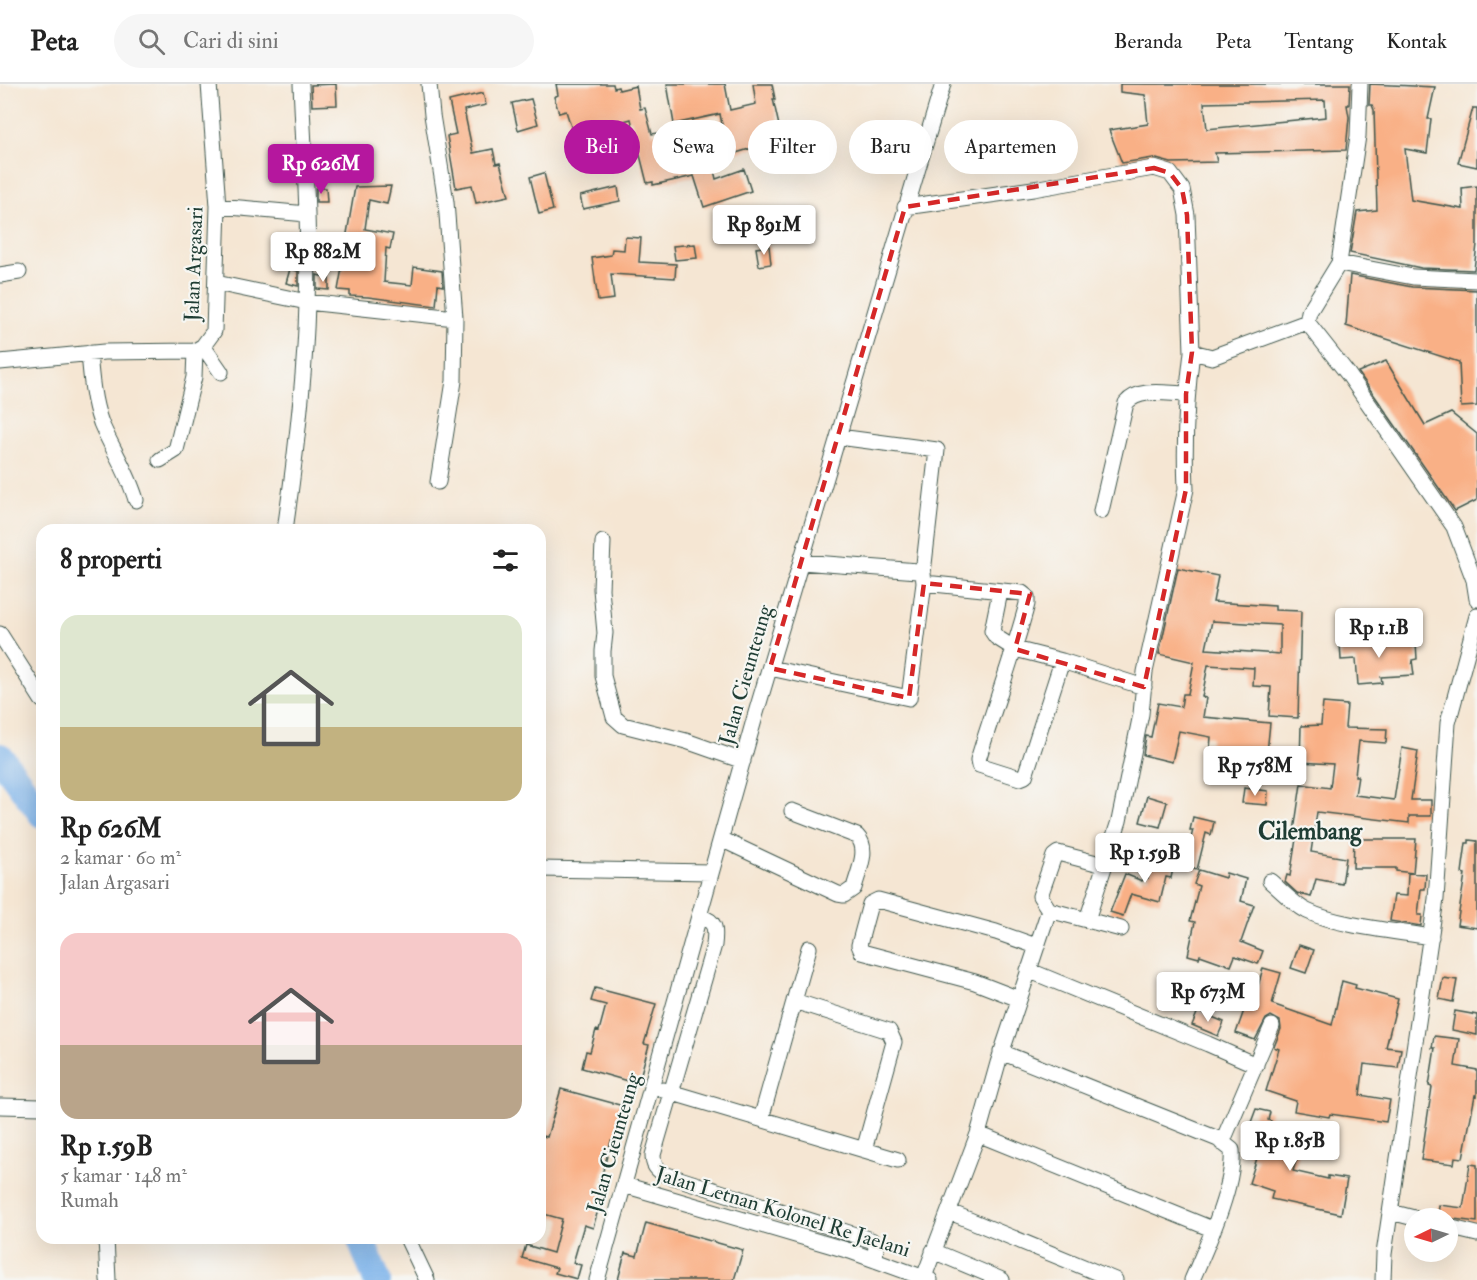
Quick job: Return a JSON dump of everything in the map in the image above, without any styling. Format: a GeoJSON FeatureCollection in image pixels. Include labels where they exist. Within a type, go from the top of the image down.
{"type":"FeatureCollection","features":[{"type":"Feature","properties":{"kind":"street","name":"Jalan Argasari"},"geometry":{"type":"LineString","coordinates":[[0,362],[89,353],[199,348],[213,331],[218,206],[209,84]]}},
{"type":"Feature","properties":{"kind":"street"},"geometry":{"type":"LineString","coordinates":[[286,524],[298,441],[307,302],[307,214],[301,84]]}},
{"type":"Feature","properties":{"kind":"street"},"geometry":{"type":"LineString","coordinates":[[429,84],[446,202],[454,318],[454,381],[438,482]]}},
{"type":"Feature","properties":{"kind":"street","name":"Jalan Cieunteung"},"geometry":{"type":"LineString","coordinates":[[597,1280],[743,761],[943,84]]}},
{"type":"Feature","properties":{"kind":"street"},"geometry":{"type":"LineString","coordinates":[[1360,84],[1358,136],[1339,263],[1309,312],[1307,322],[1348,374],[1454,527],[1474,580],[1477,599]]}},
{"type":"Feature","properties":{"kind":"street"},"geometry":{"type":"LineString","coordinates":[[905,207],[1034,189],[1154,168],[1170,173],[1182,189],[1187,215],[1192,352],[1186,394],[1184,459],[1186,489],[1145,672],[1141,714],[1119,821],[1087,920]]}},
{"type":"Feature","properties":{"kind":"street"},"geometry":{"type":"LineString","coordinates":[[218,206],[307,214]]}},
{"type":"Feature","properties":{"kind":"street"},"geometry":{"type":"LineString","coordinates":[[1339,263],[1413,277],[1477,280]]}},
{"type":"Feature","properties":{"kind":"street"},"geometry":{"type":"LineString","coordinates":[[0,275],[19,272]]}},
{"type":"Feature","properties":{"kind":"street"},"geometry":{"type":"LineString","coordinates":[[216,283],[307,302],[454,318]]}},
{"type":"Feature","properties":{"kind":"street"},"geometry":{"type":"LineString","coordinates":[[1192,352],[1212,357],[1307,322]]}},
{"type":"Feature","properties":{"kind":"street"},"geometry":{"type":"LineString","coordinates":[[199,348],[221,372]]}},
{"type":"Feature","properties":{"kind":"street"},"geometry":{"type":"LineString","coordinates":[[160,460],[176,450],[199,348]]}},
{"type":"Feature","properties":{"kind":"street"},"geometry":{"type":"LineString","coordinates":[[89,353],[92,384],[100,420],[130,479],[136,500]]}},
{"type":"Feature","properties":{"kind":"street"},"geometry":{"type":"LineString","coordinates":[[1101,511],[1126,403],[1131,397],[1140,393],[1186,394]]}},
{"type":"Feature","properties":{"kind":"street"},"geometry":{"type":"LineString","coordinates":[[770,668],[909,698],[937,450],[839,437]]}},
{"type":"Feature","properties":{"kind":"street"},"geometry":{"type":"LineString","coordinates":[[603,542],[601,590],[605,633],[603,676],[614,717],[622,725],[686,741],[743,761]]}},
{"type":"Feature","properties":{"kind":"street"},"geometry":{"type":"LineString","coordinates":[[801,562],[918,571],[923,578],[1000,592],[1022,593],[1027,597],[1015,649],[993,710],[979,765],[1020,778],[1025,776],[1062,661]]}},
{"type":"Feature","properties":{"kind":"street"},"geometry":{"type":"LineString","coordinates":[[1000,592],[992,633],[1015,649],[1144,687]]}},
{"type":"Feature","properties":{"kind":"street"},"geometry":{"type":"LineString","coordinates":[[1383,1280],[1436,898],[1448,723],[1477,616]]}},
{"type":"Feature","properties":{"kind":"street"},"geometry":{"type":"LineString","coordinates":[[0,634],[36,691]]}},
{"type":"Feature","properties":{"kind":"street"},"geometry":{"type":"LineString","coordinates":[[721,839],[838,894],[844,895],[854,888],[865,848],[862,840],[858,836],[792,811]]}},
{"type":"Feature","properties":{"kind":"street"},"geometry":{"type":"LineString","coordinates":[[1104,865],[1061,852],[1056,854],[1040,892],[1041,899],[1049,909],[1121,929]]}},
{"type":"Feature","properties":{"kind":"street"},"geometry":{"type":"LineString","coordinates":[[546,869],[711,872]]}},
{"type":"Feature","properties":{"kind":"street"},"geometry":{"type":"LineString","coordinates":[[1270,881],[1294,903],[1316,915],[1343,922],[1431,937]]}},
{"type":"Feature","properties":{"kind":"street"},"geometry":{"type":"LineString","coordinates":[[1019,999],[975,982],[862,952],[859,945],[870,904],[878,900],[996,932],[1036,946]]}},
{"type":"Feature","properties":{"kind":"street"},"geometry":{"type":"LineString","coordinates":[[927,1279],[933,1251],[950,1212],[978,1134],[1001,1052],[1049,909]]}},
{"type":"Feature","properties":{"kind":"street"},"geometry":{"type":"LineString","coordinates":[[699,916],[710,919],[713,924],[714,945],[653,1155],[653,1163],[664,1174],[871,1240],[876,1245],[875,1260]]}},
{"type":"Feature","properties":{"kind":"street"},"geometry":{"type":"LineString","coordinates":[[761,1119],[809,948]]}},
{"type":"Feature","properties":{"kind":"street"},"geometry":{"type":"LineString","coordinates":[[1029,970],[1256,1065]]}},
{"type":"Feature","properties":{"kind":"street"},"geometry":{"type":"LineString","coordinates":[[794,1001],[889,1031],[894,1042],[864,1150]]}},
{"type":"Feature","properties":{"kind":"street"},"geometry":{"type":"LineString","coordinates":[[1222,1143],[1272,1026]]}},
{"type":"Feature","properties":{"kind":"street"},"geometry":{"type":"LineString","coordinates":[[1001,1052],[1222,1143],[1232,1150],[1233,1163],[1227,1188],[1192,1280]]}},
{"type":"Feature","properties":{"kind":"street"},"geometry":{"type":"LineString","coordinates":[[651,1086],[898,1160]]}},
{"type":"Feature","properties":{"kind":"street"},"geometry":{"type":"LineString","coordinates":[[0,1106],[36,1107]]}},
{"type":"Feature","properties":{"kind":"street"},"geometry":{"type":"LineString","coordinates":[[978,1134],[1212,1229]]}},
{"type":"Feature","properties":{"kind":"street","name":"Jalan Letnan Kolonel Re Jaelani"},"geometry":{"type":"LineString","coordinates":[[624,1185],[875,1260],[927,1279]]}},
{"type":"Feature","properties":{"kind":"street"},"geometry":{"type":"LineString","coordinates":[[950,1212],[1115,1280]]}},
{"type":"Feature","properties":{"kind":"street"},"geometry":{"type":"LineString","coordinates":[[1391,1212],[1404,1215]]}},
{"type":"Feature","properties":{"kind":"street"},"geometry":{"type":"LineString","coordinates":[[1458,1229],[1477,1234]]}},
{"type":"Feature","properties":{"kind":"street"},"geometry":{"type":"LineString","coordinates":[[106,1244],[108,1280]]}},
{"type":"Feature","properties":{"kind":"street"},"geometry":{"type":"LineString","coordinates":[[410,1244],[427,1280]]}},
{"type":"Feature","properties":{"kind":"street"},"geometry":{"type":"LineString","coordinates":[[933,1251],[1002,1280]]}},
{"type":"Feature","properties":{"kind":"highlighted area"},"geometry":{"type":"Polygon","coordinates":[[[1154,168],[1170,173],[1182,189],[1187,215],[1192,352],[1186,394],[1186,489],[1144,687],[1015,649],[1030,594],[924,583],[909,698],[770,668],[905,207],[1154,168]]]}},
{"type":"Feature","properties":{"kind":"building"},"geometry":{"type":"Polygon","coordinates":[[[336,84],[337,105],[312,106],[311,85],[336,84]]]}},
{"type":"Feature","properties":{"kind":"building"},"geometry":{"type":"Polygon","coordinates":[[[556,84],[613,84],[614,88],[618,87],[619,90],[636,86],[640,109],[645,108],[652,134],[652,174],[715,174],[716,179],[736,174],[736,172],[744,169],[751,191],[704,207],[694,176],[653,185],[653,182],[647,183],[640,155],[640,120],[569,120],[566,111],[559,113],[554,97],[558,95],[556,84]]]}},
{"type":"Feature","properties":{"kind":"building"},"geometry":{"type":"Polygon","coordinates":[[[667,84],[725,84],[730,110],[756,104],[753,84],[772,84],[778,120],[748,120],[748,149],[736,153],[736,120],[721,120],[720,114],[692,120],[673,120],[667,84]]]}},
{"type":"Feature","properties":{"kind":"building"},"geometry":{"type":"Polygon","coordinates":[[[1120,84],[1350,84],[1346,150],[1215,153],[1217,162],[1171,163],[1153,158],[1122,163],[1109,130],[1148,124],[1145,95],[1120,92],[1120,84]],[[1325,100],[1204,103],[1207,129],[1326,117],[1325,100]]]}},
{"type":"Feature","properties":{"kind":"building"},"geometry":{"type":"Polygon","coordinates":[[[1370,84],[1435,87],[1428,119],[1431,119],[1427,153],[1405,149],[1411,200],[1463,209],[1462,188],[1477,186],[1477,244],[1474,270],[1421,268],[1350,253],[1357,212],[1377,210],[1374,110],[1372,105],[1369,105],[1370,84]]]}},
{"type":"Feature","properties":{"kind":"building"},"geometry":{"type":"Polygon","coordinates":[[[483,93],[486,105],[464,110],[473,153],[493,149],[496,164],[500,163],[509,196],[476,203],[472,185],[456,188],[447,136],[456,134],[449,101],[483,93]]]}},
{"type":"Feature","properties":{"kind":"building"},"geometry":{"type":"Polygon","coordinates":[[[531,99],[538,124],[518,130],[512,103],[531,99]]]}},
{"type":"Feature","properties":{"kind":"building"},"geometry":{"type":"Polygon","coordinates":[[[1473,108],[1477,108],[1477,167],[1458,163],[1473,108]]]}},
{"type":"Feature","properties":{"kind":"building"},"geometry":{"type":"Polygon","coordinates":[[[317,151],[339,152],[338,165],[316,164],[317,151]]]}},
{"type":"Feature","properties":{"kind":"building"},"geometry":{"type":"Polygon","coordinates":[[[544,173],[553,210],[539,214],[530,177],[544,173]]]}},
{"type":"Feature","properties":{"kind":"building"},"geometry":{"type":"Polygon","coordinates":[[[391,186],[387,204],[369,200],[365,229],[393,234],[390,249],[386,248],[384,282],[412,285],[414,267],[442,271],[443,286],[438,285],[436,306],[350,296],[350,291],[338,290],[342,268],[345,269],[345,245],[355,187],[391,186]]]}},
{"type":"Feature","properties":{"kind":"building"},"geometry":{"type":"Polygon","coordinates":[[[618,187],[620,201],[583,209],[580,196],[618,187]]]}},
{"type":"Feature","properties":{"kind":"building"},"geometry":{"type":"Polygon","coordinates":[[[316,188],[326,188],[327,202],[316,202],[316,188]]]}},
{"type":"Feature","properties":{"kind":"building"},"geometry":{"type":"Polygon","coordinates":[[[625,237],[641,238],[639,262],[676,264],[675,278],[611,274],[614,299],[598,301],[592,258],[611,255],[612,249],[624,250],[625,237]]]}},
{"type":"Feature","properties":{"kind":"building"},"geometry":{"type":"Polygon","coordinates":[[[695,244],[697,258],[675,260],[673,246],[695,244]]]}},
{"type":"Feature","properties":{"kind":"building"},"geometry":{"type":"Polygon","coordinates":[[[769,246],[771,264],[759,266],[756,248],[769,246]]]}},
{"type":"Feature","properties":{"kind":"building"},"geometry":{"type":"Polygon","coordinates":[[[290,269],[298,271],[298,286],[286,283],[290,269]]]}},
{"type":"Feature","properties":{"kind":"building"},"geometry":{"type":"Polygon","coordinates":[[[317,275],[329,278],[329,290],[317,289],[317,275]]]}},
{"type":"Feature","properties":{"kind":"building"},"geometry":{"type":"Polygon","coordinates":[[[1350,275],[1412,287],[1477,290],[1477,406],[1461,407],[1459,362],[1346,326],[1350,275]]]}},
{"type":"Feature","properties":{"kind":"building"},"geometry":{"type":"Polygon","coordinates":[[[1386,361],[1425,425],[1451,413],[1477,434],[1477,500],[1455,511],[1358,372],[1386,361]]]}},
{"type":"Feature","properties":{"kind":"building"},"geometry":{"type":"Polygon","coordinates":[[[1178,568],[1218,576],[1213,602],[1275,606],[1275,610],[1301,611],[1298,718],[1269,716],[1271,687],[1253,686],[1254,668],[1208,665],[1202,697],[1206,698],[1203,717],[1270,723],[1267,753],[1210,749],[1211,737],[1179,731],[1172,762],[1143,755],[1146,736],[1151,737],[1158,703],[1181,707],[1183,694],[1188,694],[1194,662],[1159,654],[1178,568]],[[1212,621],[1206,649],[1280,654],[1280,625],[1212,621]]]}},
{"type":"Feature","properties":{"kind":"building"},"geometry":{"type":"Polygon","coordinates":[[[1378,634],[1379,646],[1416,643],[1417,659],[1412,660],[1414,675],[1381,677],[1382,683],[1358,685],[1356,659],[1341,660],[1340,643],[1355,642],[1355,636],[1378,634]]]}},
{"type":"Feature","properties":{"kind":"building"},"geometry":{"type":"Polygon","coordinates":[[[1323,703],[1347,705],[1345,728],[1387,729],[1386,743],[1359,741],[1355,795],[1394,800],[1402,748],[1418,751],[1411,800],[1431,800],[1431,816],[1409,816],[1409,823],[1317,812],[1311,852],[1346,858],[1342,884],[1316,879],[1311,897],[1297,893],[1285,882],[1287,875],[1290,876],[1301,784],[1330,788],[1333,764],[1300,762],[1301,726],[1321,725],[1323,703]]]}},
{"type":"Feature","properties":{"kind":"building"},"geometry":{"type":"Polygon","coordinates":[[[1244,788],[1268,791],[1267,805],[1242,803],[1244,788]]]}},
{"type":"Feature","properties":{"kind":"building"},"geometry":{"type":"Polygon","coordinates":[[[1147,796],[1167,802],[1160,827],[1140,822],[1147,796]]]}},
{"type":"Feature","properties":{"kind":"building"},"geometry":{"type":"Polygon","coordinates":[[[1193,817],[1214,822],[1211,835],[1206,833],[1197,870],[1184,866],[1193,830],[1190,830],[1193,817]]]}},
{"type":"Feature","properties":{"kind":"building"},"geometry":{"type":"Polygon","coordinates":[[[1354,839],[1416,839],[1413,873],[1396,871],[1396,868],[1353,868],[1354,839]]]}},
{"type":"Feature","properties":{"kind":"building"},"geometry":{"type":"Polygon","coordinates":[[[1469,840],[1477,841],[1477,928],[1457,925],[1465,874],[1462,873],[1466,843],[1469,843],[1469,840]]]}},
{"type":"Feature","properties":{"kind":"building"},"geometry":{"type":"Polygon","coordinates":[[[1154,854],[1175,859],[1171,878],[1166,877],[1160,902],[1131,894],[1123,916],[1110,912],[1125,874],[1142,881],[1143,877],[1148,878],[1154,854]]]}},
{"type":"Feature","properties":{"kind":"building"},"geometry":{"type":"Polygon","coordinates":[[[1199,870],[1225,878],[1226,873],[1246,879],[1241,901],[1254,905],[1241,942],[1263,951],[1258,964],[1235,956],[1231,966],[1200,955],[1199,958],[1188,955],[1195,922],[1190,921],[1199,886],[1194,884],[1199,870]]]}},
{"type":"Feature","properties":{"kind":"building"},"geometry":{"type":"Polygon","coordinates":[[[1408,873],[1426,874],[1425,889],[1421,889],[1418,915],[1422,915],[1421,926],[1390,921],[1394,895],[1407,896],[1408,873]]]}},
{"type":"Feature","properties":{"kind":"building"},"geometry":{"type":"Polygon","coordinates":[[[1299,945],[1314,950],[1306,973],[1291,968],[1299,945]]]}},
{"type":"Feature","properties":{"kind":"building"},"geometry":{"type":"Polygon","coordinates":[[[1263,968],[1281,973],[1272,1004],[1332,1025],[1342,981],[1356,985],[1355,988],[1398,999],[1386,1047],[1401,1049],[1398,1068],[1364,1064],[1360,1095],[1390,1100],[1386,1122],[1330,1114],[1329,1117],[1294,1111],[1296,1101],[1266,1091],[1279,1049],[1274,1047],[1281,1029],[1280,1021],[1271,1016],[1266,1019],[1255,1040],[1236,1033],[1247,1002],[1253,1004],[1263,968]]]}},
{"type":"Feature","properties":{"kind":"building"},"geometry":{"type":"Polygon","coordinates":[[[1443,978],[1457,980],[1453,1002],[1439,999],[1443,978]]]}},
{"type":"Feature","properties":{"kind":"building"},"geometry":{"type":"Polygon","coordinates":[[[595,988],[656,1004],[644,1044],[649,1045],[638,1084],[582,1068],[586,1051],[590,1052],[596,1030],[599,1031],[606,1005],[591,1001],[595,988]]]}},
{"type":"Feature","properties":{"kind":"building"},"geometry":{"type":"Polygon","coordinates":[[[1198,1011],[1224,1022],[1218,1036],[1192,1025],[1198,1011]]]}},
{"type":"Feature","properties":{"kind":"building"},"geometry":{"type":"Polygon","coordinates":[[[1455,1011],[1477,1015],[1477,1035],[1452,1030],[1455,1011]]]}},
{"type":"Feature","properties":{"kind":"building"},"geometry":{"type":"Polygon","coordinates":[[[1434,1036],[1459,1039],[1455,1066],[1477,1070],[1477,1096],[1475,1095],[1463,1158],[1455,1157],[1454,1164],[1421,1160],[1432,1087],[1429,1086],[1435,1048],[1432,1048],[1434,1036]]]}},
{"type":"Feature","properties":{"kind":"building"},"geometry":{"type":"Polygon","coordinates":[[[561,1089],[627,1107],[617,1142],[611,1141],[599,1186],[604,1188],[593,1228],[584,1225],[573,1263],[581,1265],[577,1279],[555,1273],[557,1268],[522,1258],[526,1245],[553,1253],[562,1219],[546,1215],[547,1137],[561,1089]]]}},
{"type":"Feature","properties":{"kind":"building"},"geometry":{"type":"Polygon","coordinates":[[[1256,1109],[1270,1112],[1268,1120],[1271,1121],[1266,1139],[1300,1148],[1293,1171],[1328,1179],[1328,1176],[1347,1179],[1341,1214],[1271,1199],[1273,1191],[1249,1183],[1257,1158],[1248,1155],[1255,1135],[1247,1133],[1256,1109]]]}},
{"type":"Feature","properties":{"kind":"building"},"geometry":{"type":"Polygon","coordinates":[[[1470,1164],[1477,1165],[1477,1222],[1458,1220],[1458,1208],[1439,1208],[1439,1205],[1463,1208],[1470,1164]]]}},
{"type":"Feature","properties":{"kind":"building"},"geometry":{"type":"Polygon","coordinates":[[[646,1223],[743,1250],[734,1280],[618,1280],[625,1253],[637,1256],[646,1223]]]}},
{"type":"Feature","properties":{"kind":"waterway"},"geometry":{"type":"LineString","coordinates":[[0,757],[36,806]]}},
{"type":"Feature","properties":{"kind":"waterway"},"geometry":{"type":"LineString","coordinates":[[362,1244],[377,1280]]}},
{"type":"Feature","properties":{"kind":"district","name":"Cilembang"},"geometry":{"type":"Point","coordinates":[1310,831]}}]}
